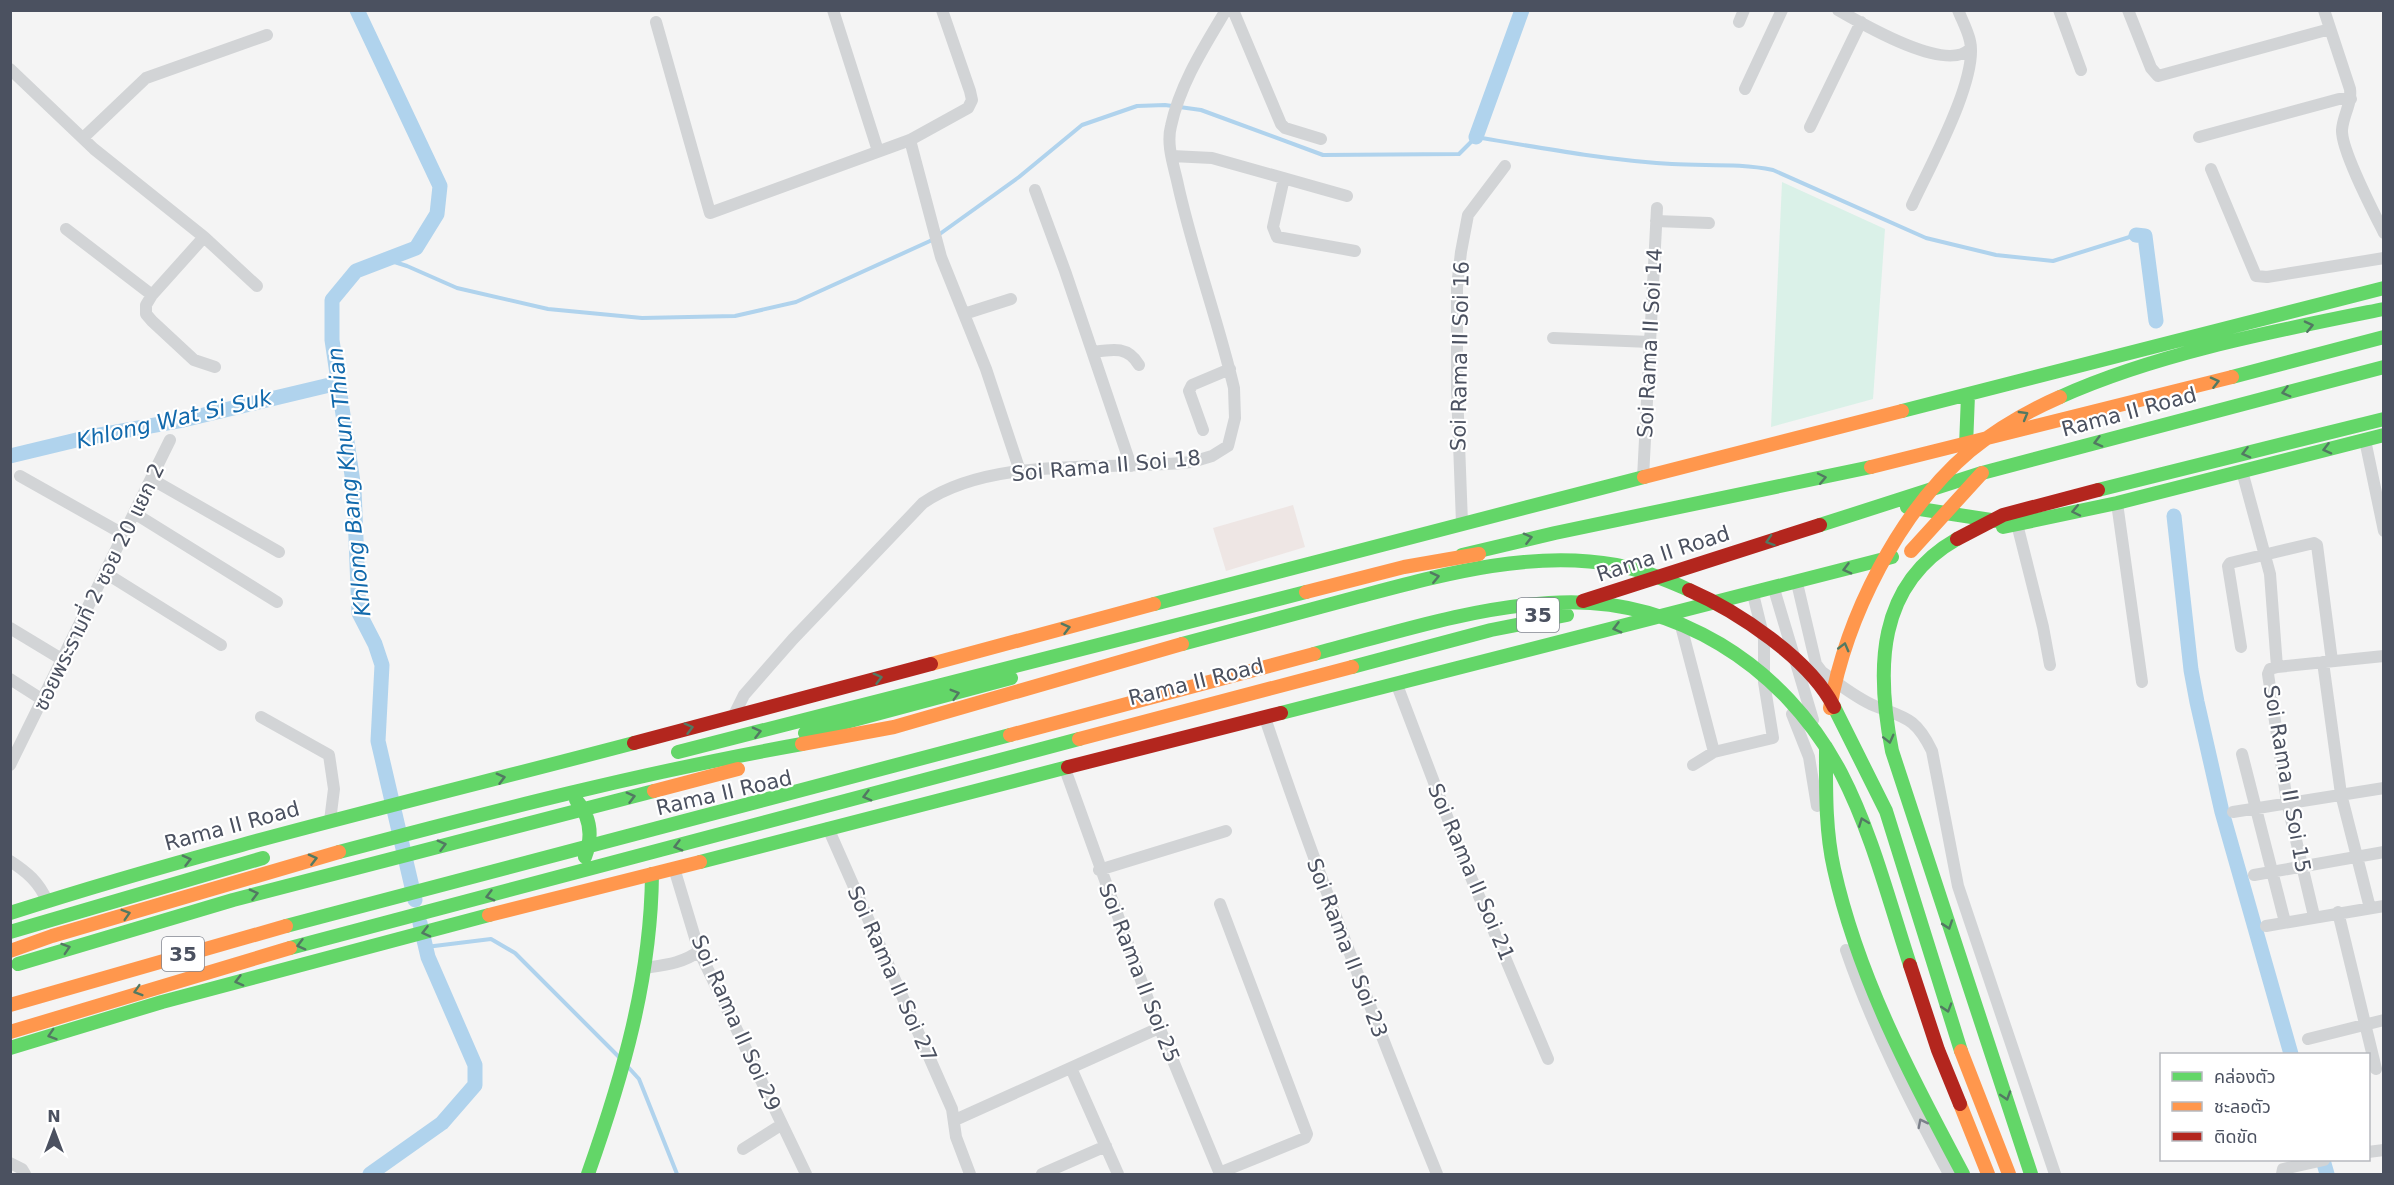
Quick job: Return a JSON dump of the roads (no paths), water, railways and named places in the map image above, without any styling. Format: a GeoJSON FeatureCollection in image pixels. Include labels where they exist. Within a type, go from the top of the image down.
{"type":"FeatureCollection","features":[{"type":"Feature","properties":{"kind":"main road","name":"Rama II Road"},"geometry":{"type":"LineString","coordinates":[[10,913],[336,820],[1462,523],[2384,288]]}},
{"type":"Feature","properties":{"kind":"main road"},"geometry":{"type":"LineString","coordinates":[[1963,1174],[1910,1075],[1876,998],[1850,932],[1833,867],[1826,798],[1825,741],[1833,691],[1854,619],[1874,576],[1934,489],[1980,443],[2022,416],[2066,393],[2148,364],[2384,309]]}},
{"type":"Feature","properties":{"kind":"main road","name":"Rama II Road"},"geometry":{"type":"LineString","coordinates":[[10,951],[85,926],[346,851],[954,694],[1238,611],[1522,539],[1966,446],[2384,338]]}},
{"type":"Feature","properties":{"kind":"main road","name":"Rama II Road"},"geometry":{"type":"LineString","coordinates":[[10,1005],[179,955],[681,823],[1018,748],[1486,630],[1679,572],[1982,473],[2384,367]]}},
{"type":"Feature","properties":{"kind":"main road"},"geometry":{"type":"LineString","coordinates":[[1966,446],[1968,395]]}},
{"type":"Feature","properties":{"kind":"main road"},"geometry":{"type":"LineString","coordinates":[[2031,1174],[1908,806],[1882,712],[1880,674],[1882,644],[1907,588],[1924,565],[1944,546],[1985,523],[2036,505],[2384,419]]}},
{"type":"Feature","properties":{"kind":"main road","name":"35"},"geometry":{"type":"LineString","coordinates":[[10,1048],[172,999],[828,828],[1774,589],[2017,524],[2117,503],[2384,435]]}},
{"type":"Feature","properties":{"kind":"main road"},"geometry":{"type":"LineString","coordinates":[[1911,551],[1982,473]]}},
{"type":"Feature","properties":{"kind":"main road"},"geometry":{"type":"LineString","coordinates":[[1883,504],[2017,524]]}},
{"type":"Feature","properties":{"kind":"main road"},"geometry":{"type":"LineString","coordinates":[[664,756],[1404,567],[1464,555],[1525,552],[1573,557],[1614,568],[1739,612],[1794,641]]}},
{"type":"Feature","properties":{"kind":"main road"},"geometry":{"type":"LineString","coordinates":[[675,767],[894,727],[1236,628],[1418,581],[1500,564],[1568,562],[1614,565],[1655,575],[1723,605],[1804,666],[1828,695],[1886,811],[1962,1055],[2009,1174]]}},
{"type":"Feature","properties":{"kind":"main road"},"geometry":{"type":"LineString","coordinates":[[10,966],[233,900],[1402,597],[1506,578],[1581,576],[1625,580],[1687,593]]}},
{"type":"Feature","properties":{"kind":"main road"},"geometry":{"type":"LineString","coordinates":[[10,997],[242,928],[1449,615],[1514,604],[1594,601],[1637,606],[1708,625],[1734,636]]}},
{"type":"Feature","properties":{"kind":"main road"},"geometry":{"type":"LineString","coordinates":[[681,823],[1247,671],[1497,609],[1570,602],[1636,608],[1693,627],[1727,645],[1758,668],[1813,728],[1846,781],[1883,877],[1938,1050],[1988,1174]]}},
{"type":"Feature","properties":{"kind":"main road"},"geometry":{"type":"LineString","coordinates":[[10,1032],[195,974],[1524,622],[1570,614],[1610,612],[1653,615],[1708,625]]}},
{"type":"Feature","properties":{"kind":"main road"},"geometry":{"type":"LineString","coordinates":[[1751,645],[1780,662]]}},
{"type":"Feature","properties":{"kind":"main road"},"geometry":{"type":"LineString","coordinates":[[305,847],[641,762]]}},
{"type":"Feature","properties":{"kind":"main road"},"geometry":{"type":"LineString","coordinates":[[548,785],[577,800],[590,823],[588,850],[569,875]]}},
{"type":"Feature","properties":{"kind":"main road"},"geometry":{"type":"LineString","coordinates":[[10,932],[172,883],[272,856]]}},
{"type":"Feature","properties":{"kind":"main road"},"geometry":{"type":"LineString","coordinates":[[588,1174],[631,1039],[652,917],[652,874]]}},
{"type":"Feature","properties":{"kind":"street"},"geometry":{"type":"LineString","coordinates":[[833,10],[878,151]]}},
{"type":"Feature","properties":{"kind":"street"},"geometry":{"type":"LineString","coordinates":[[656,22],[710,213],[910,140],[969,108],[972,100],[942,10]]}},
{"type":"Feature","properties":{"kind":"street","name":"Soi Rama II Soi 18"},"geometry":{"type":"LineString","coordinates":[[733,717],[744,695],[794,639],[923,503],[941,490],[961,483],[1020,471],[1192,462],[1212,456],[1228,446],[1235,418],[1234,388],[1183,206],[1172,156],[1170,127],[1182,90],[1193,66],[1226,10]]}},
{"type":"Feature","properties":{"kind":"street"},"geometry":{"type":"LineString","coordinates":[[1233,10],[1281,124],[1285,128],[1321,139]]}},
{"type":"Feature","properties":{"kind":"street"},"geometry":{"type":"LineString","coordinates":[[1745,88],[1782,10]]}},
{"type":"Feature","properties":{"kind":"street"},"geometry":{"type":"LineString","coordinates":[[1838,10],[1914,47],[1943,57],[1965,54],[1970,49]]}},
{"type":"Feature","properties":{"kind":"street"},"geometry":{"type":"LineString","coordinates":[[1912,206],[1960,98],[1970,69],[1971,42],[1958,10]]}},
{"type":"Feature","properties":{"kind":"street"},"geometry":{"type":"LineString","coordinates":[[2059,10],[2081,70]]}},
{"type":"Feature","properties":{"kind":"street"},"geometry":{"type":"LineString","coordinates":[[2128,10],[2151,68],[2158,76],[2331,29]]}},
{"type":"Feature","properties":{"kind":"street"},"geometry":{"type":"LineString","coordinates":[[2324,10],[2351,99],[2342,130],[2345,146],[2384,233]]}},
{"type":"Feature","properties":{"kind":"street"},"geometry":{"type":"LineString","coordinates":[[1810,127],[1861,22]]}},
{"type":"Feature","properties":{"kind":"street"},"geometry":{"type":"LineString","coordinates":[[83,138],[146,78],[267,35]]}},
{"type":"Feature","properties":{"kind":"street"},"geometry":{"type":"LineString","coordinates":[[10,69],[83,138],[146,193],[204,237],[257,286]]}},
{"type":"Feature","properties":{"kind":"street"},"geometry":{"type":"LineString","coordinates":[[2199,137],[2339,99],[2351,99]]}},
{"type":"Feature","properties":{"kind":"street"},"geometry":{"type":"LineString","coordinates":[[910,140],[933,231],[986,369],[1020,471]]}},
{"type":"Feature","properties":{"kind":"street"},"geometry":{"type":"LineString","coordinates":[[1172,156],[1212,158],[1347,196]]}},
{"type":"Feature","properties":{"kind":"street","name":"Soi Rama II Soi 16"},"geometry":{"type":"LineString","coordinates":[[1462,523],[1457,390],[1457,287],[1461,252],[1468,215],[1505,166]]}},
{"type":"Feature","properties":{"kind":"street"},"geometry":{"type":"LineString","coordinates":[[2211,169],[2256,276],[2267,277],[2384,258]]}},
{"type":"Feature","properties":{"kind":"street"},"geometry":{"type":"LineString","coordinates":[[1284,178],[1273,227],[1277,237],[1355,250]]}},
{"type":"Feature","properties":{"kind":"street"},"geometry":{"type":"LineString","coordinates":[[1035,190],[1131,466]]}},
{"type":"Feature","properties":{"kind":"street","name":"Soi Rama II Soi 14"},"geometry":{"type":"LineString","coordinates":[[1644,478],[1657,208]]}},
{"type":"Feature","properties":{"kind":"street"},"geometry":{"type":"LineString","coordinates":[[1656,221],[1709,223]]}},
{"type":"Feature","properties":{"kind":"street"},"geometry":{"type":"LineString","coordinates":[[66,229],[152,295]]}},
{"type":"Feature","properties":{"kind":"street"},"geometry":{"type":"LineString","coordinates":[[204,237],[152,295],[146,305],[146,314],[194,360],[215,367]]}},
{"type":"Feature","properties":{"kind":"street"},"geometry":{"type":"LineString","coordinates":[[964,314],[1011,298]]}},
{"type":"Feature","properties":{"kind":"street"},"geometry":{"type":"LineString","coordinates":[[1553,338],[1650,342]]}},
{"type":"Feature","properties":{"kind":"street"},"geometry":{"type":"LineString","coordinates":[[1093,352],[1125,350],[1132,354],[1139,365]]}},
{"type":"Feature","properties":{"kind":"street"},"geometry":{"type":"LineString","coordinates":[[1203,430],[1189,391],[1192,385],[1230,369]]}},
{"type":"Feature","properties":{"kind":"street","name":"ซอยพระรามที่ 2 ซอย 20 แยก 2"},"geometry":{"type":"LineString","coordinates":[[10,765],[107,573],[123,534],[153,480],[170,440]]}},
{"type":"Feature","properties":{"kind":"street"},"geometry":{"type":"LineString","coordinates":[[2365,440],[2384,531]]}},
{"type":"Feature","properties":{"kind":"street","name":"Soi Rama II Soi 15"},"geometry":{"type":"LineString","coordinates":[[2242,471],[2270,574],[2277,668],[2270,669],[2268,674],[2287,802],[2314,916]]}},
{"type":"Feature","properties":{"kind":"street"},"geometry":{"type":"LineString","coordinates":[[20,476],[123,534]]}},
{"type":"Feature","properties":{"kind":"street"},"geometry":{"type":"LineString","coordinates":[[153,480],[279,552]]}},
{"type":"Feature","properties":{"kind":"street"},"geometry":{"type":"LineString","coordinates":[[2117,503],[2142,682]]}},
{"type":"Feature","properties":{"kind":"street"},"geometry":{"type":"LineString","coordinates":[[134,513],[277,602]]}},
{"type":"Feature","properties":{"kind":"street"},"geometry":{"type":"LineString","coordinates":[[2017,524],[2043,627],[2050,665]]}},
{"type":"Feature","properties":{"kind":"street"},"geometry":{"type":"LineString","coordinates":[[2241,647],[2228,566],[2234,560],[2265,556],[2311,543],[2317,545],[2341,794],[2370,908]]}},
{"type":"Feature","properties":{"kind":"street"},"geometry":{"type":"LineString","coordinates":[[107,573],[220,645]]}},
{"type":"Feature","properties":{"kind":"street"},"geometry":{"type":"LineString","coordinates":[[1797,583],[1816,664],[1822,672],[1874,706],[1907,717],[1922,730],[1932,751],[1958,886],[2055,1174]]}},
{"type":"Feature","properties":{"kind":"street"},"geometry":{"type":"LineString","coordinates":[[1774,589],[1822,749],[1823,774],[1846,900],[1868,965],[1903,1041],[1971,1174]]}},
{"type":"Feature","properties":{"kind":"street"},"geometry":{"type":"LineString","coordinates":[[1693,765],[1714,752],[1774,736],[1764,682],[1762,631],[1753,594]]}},
{"type":"Feature","properties":{"kind":"street"},"geometry":{"type":"LineString","coordinates":[[1682,612],[1763,664],[1779,682],[1809,757],[1828,883],[1863,1000],[1949,1174]]}},
{"type":"Feature","properties":{"kind":"street"},"geometry":{"type":"LineString","coordinates":[[1682,612],[1714,752]]}},
{"type":"Feature","properties":{"kind":"street"},"geometry":{"type":"LineString","coordinates":[[10,628],[63,660]]}},
{"type":"Feature","properties":{"kind":"street"},"geometry":{"type":"LineString","coordinates":[[2277,668],[2384,656]]}},
{"type":"Feature","properties":{"kind":"street"},"geometry":{"type":"LineString","coordinates":[[10,679],[44,700]]}},
{"type":"Feature","properties":{"kind":"street","name":"Soi Rama II Soi 21"},"geometry":{"type":"LineString","coordinates":[[1397,685],[1462,856],[1548,1059]]}},
{"type":"Feature","properties":{"kind":"street"},"geometry":{"type":"LineString","coordinates":[[261,717],[329,754],[336,820]]}},
{"type":"Feature","properties":{"kind":"street","name":"Soi Rama II Soi 23"},"geometry":{"type":"LineString","coordinates":[[1265,718],[1313,861],[1367,1004],[1437,1174]]}},
{"type":"Feature","properties":{"kind":"street"},"geometry":{"type":"LineString","coordinates":[[2242,754],[2285,922]]}},
{"type":"Feature","properties":{"kind":"street","name":"Soi Rama II Soi 25"},"geometry":{"type":"LineString","coordinates":[[1065,769],[1099,870],[1159,1028],[1220,1174]]}},
{"type":"Feature","properties":{"kind":"street"},"geometry":{"type":"LineString","coordinates":[[2233,812],[2384,788]]}},
{"type":"Feature","properties":{"kind":"street","name":"Soi Rama II Soi 27"},"geometry":{"type":"LineString","coordinates":[[828,828],[955,1120],[956,1137],[970,1174]]}},
{"type":"Feature","properties":{"kind":"street"},"geometry":{"type":"LineString","coordinates":[[1099,870],[1226,831]]}},
{"type":"Feature","properties":{"kind":"street"},"geometry":{"type":"LineString","coordinates":[[2254,875],[2384,852]]}},
{"type":"Feature","properties":{"kind":"street"},"geometry":{"type":"LineString","coordinates":[[10,861],[29,874],[41,888],[47,901]]}},
{"type":"Feature","properties":{"kind":"street","name":"Soi Rama II Soi 29"},"geometry":{"type":"LineString","coordinates":[[674,868],[699,951],[806,1174]]}},
{"type":"Feature","properties":{"kind":"street"},"geometry":{"type":"LineString","coordinates":[[1220,904],[1307,1134],[1305,1138],[1220,1174]]}},
{"type":"Feature","properties":{"kind":"street"},"geometry":{"type":"LineString","coordinates":[[2266,926],[2314,916],[2384,906]]}},
{"type":"Feature","properties":{"kind":"street"},"geometry":{"type":"LineString","coordinates":[[2338,912],[2376,1069]]}},
{"type":"Feature","properties":{"kind":"street"},"geometry":{"type":"LineString","coordinates":[[645,968],[670,964],[693,956],[699,951]]}},
{"type":"Feature","properties":{"kind":"street"},"geometry":{"type":"LineString","coordinates":[[2308,1039],[2384,1020]]}},
{"type":"Feature","properties":{"kind":"street"},"geometry":{"type":"LineString","coordinates":[[955,1120],[1159,1028]]}},
{"type":"Feature","properties":{"kind":"street"},"geometry":{"type":"LineString","coordinates":[[1071,1068],[1118,1174]]}},
{"type":"Feature","properties":{"kind":"street"},"geometry":{"type":"LineString","coordinates":[[743,1149],[782,1125]]}},
{"type":"Feature","properties":{"kind":"street"},"geometry":{"type":"LineString","coordinates":[[1042,1174],[1106,1146]]}},
{"type":"Feature","properties":{"kind":"street"},"geometry":{"type":"LineString","coordinates":[[2282,1174],[2283,1169],[2319,1161]]}},
{"type":"Feature","properties":{"kind":"street"},"geometry":{"type":"LineString","coordinates":[[10,1163],[22,1169],[25,1174]]}},
{"type":"Feature","properties":{"kind":"waterway","name":"Khlong Bang Khun Thian"},"geometry":{"type":"LineString","coordinates":[[357,10],[440,186],[437,214],[416,248],[356,271],[332,300],[332,340],[354,489],[359,613],[375,644],[382,665],[378,741],[415,900]]}},
{"type":"Feature","properties":{"kind":"waterway"},"geometry":{"type":"LineString","coordinates":[[1476,137],[1522,10]]}},
{"type":"Feature","properties":{"kind":"waterway"},"geometry":{"type":"LineString","coordinates":[[385,259],[457,288],[548,309],[642,318],[735,316],[796,302],[930,241],[1019,177],[1082,125],[1137,106],[1165,105],[1201,110],[1323,155],[1459,154],[1476,137],[1623,160],[1748,166],[1773,170],[1926,238],[1996,255],[2053,261],[2136,235]]}},
{"type":"Feature","properties":{"kind":"waterway"},"geometry":{"type":"LineString","coordinates":[[2136,235],[2145,236],[2156,321]]}},
{"type":"Feature","properties":{"kind":"waterway","name":"Khlong Wat Si Suk"},"geometry":{"type":"LineString","coordinates":[[10,456],[89,437],[183,420],[338,383]]}},
{"type":"Feature","properties":{"kind":"waterway"},"geometry":{"type":"LineString","coordinates":[[2174,516],[2191,670],[2197,702],[2222,812],[2291,1053]]}},
{"type":"Feature","properties":{"kind":"waterway","name":"Khlong Bang Khun Thian"},"geometry":{"type":"LineString","coordinates":[[370,1174],[442,1123],[475,1085],[475,1065],[428,957],[420,923]]}},
{"type":"Feature","properties":{"kind":"waterway"},"geometry":{"type":"LineString","coordinates":[[426,947],[491,939],[515,953],[620,1058]]}},
{"type":"Feature","properties":{"kind":"waterway"},"geometry":{"type":"LineString","coordinates":[[629,1068],[639,1079],[677,1174]]}},
{"type":"Feature","properties":{"kind":"waterway"},"geometry":{"type":"LineString","coordinates":[[2323,1161],[2327,1174]]}}]}
